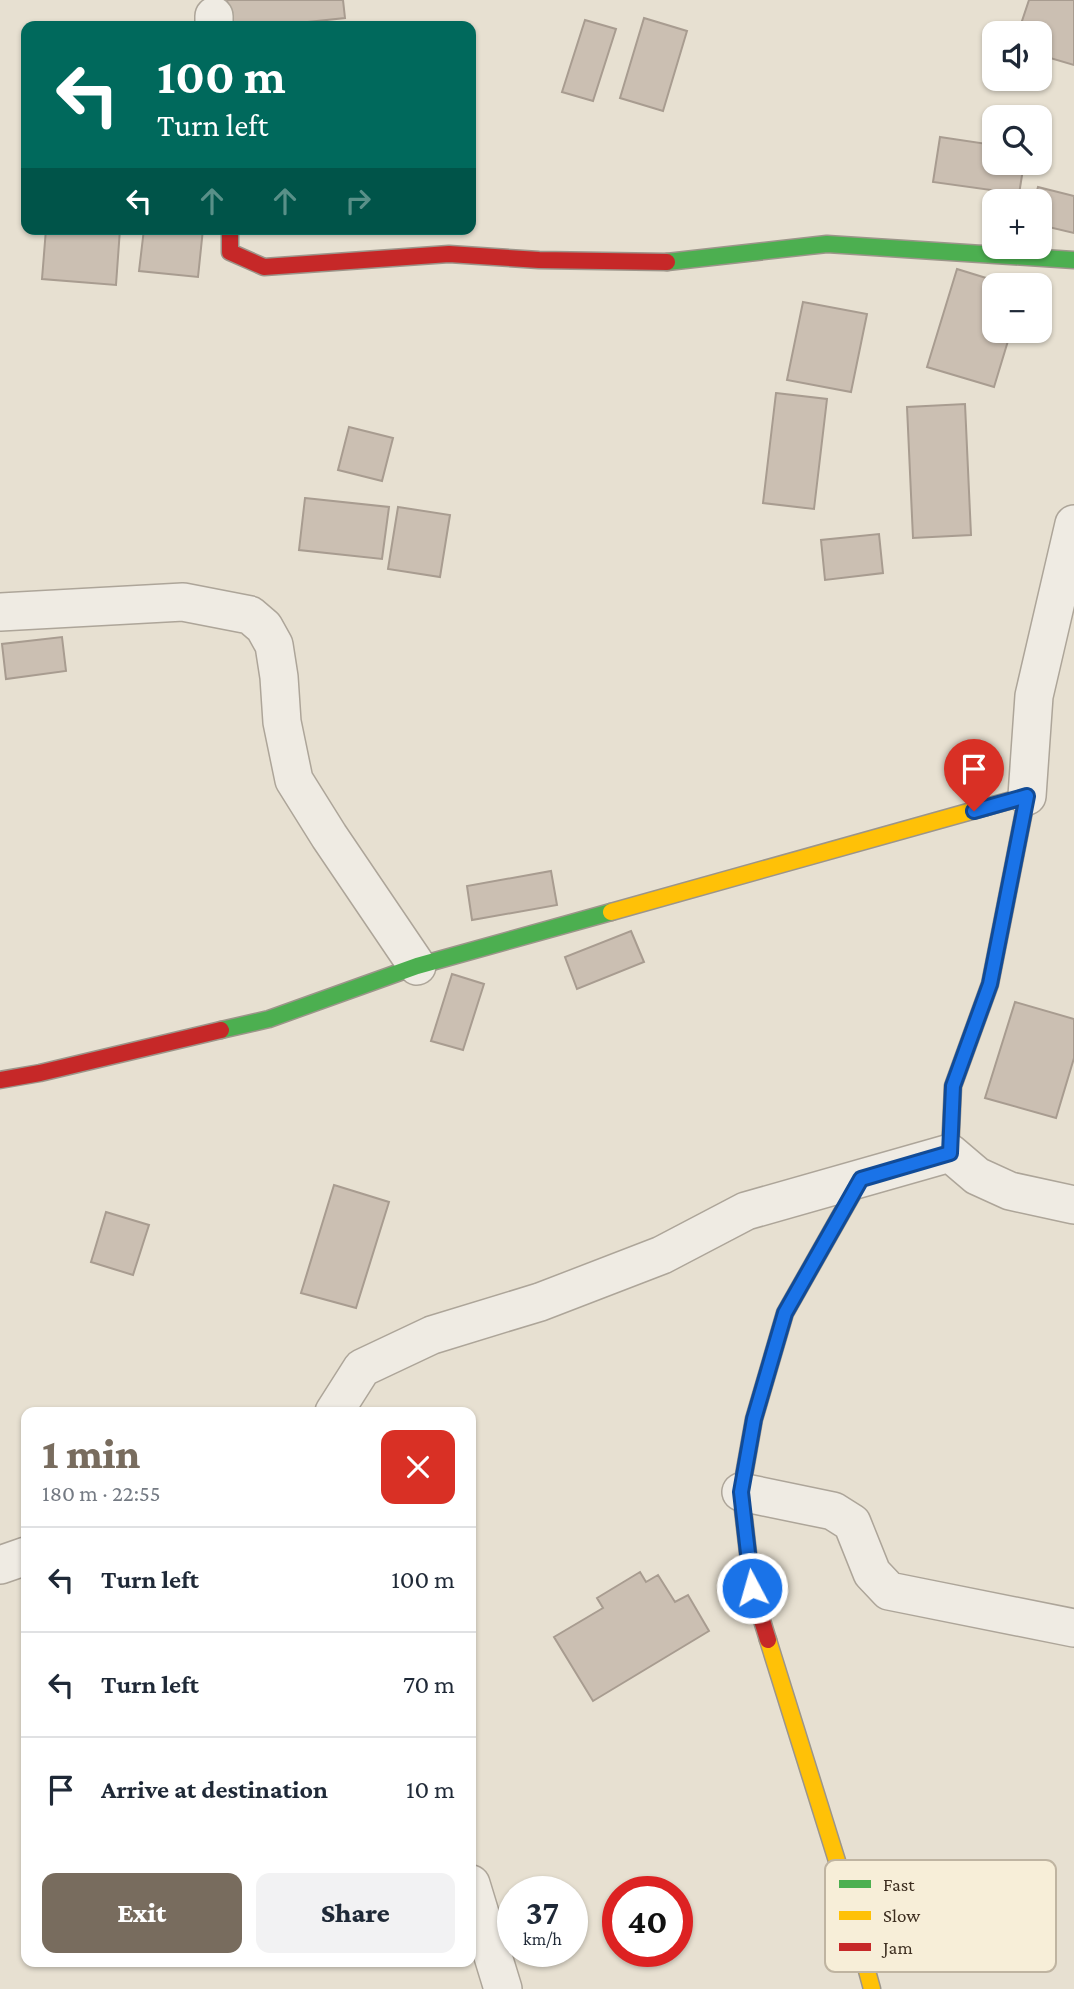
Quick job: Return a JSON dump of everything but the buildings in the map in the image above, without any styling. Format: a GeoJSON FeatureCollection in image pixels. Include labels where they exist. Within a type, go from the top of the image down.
{"type":"FeatureCollection","features":[{"type":"Feature","properties":{"kind":"street"},"geometry":{"type":"LineString","coordinates":[[230,235],[230,252],[264,267],[449,254],[539,260],[664,262],[827,244],[1074,260]]}},
{"type":"Feature","properties":{"kind":"street"},"geometry":{"type":"LineString","coordinates":[[950,1153],[953,1086],[990,984],[1027,796],[1034,696],[1074,524]]}},
{"type":"Feature","properties":{"kind":"street"},"geometry":{"type":"LineString","coordinates":[[0,612],[183,602],[250,615],[264,627],[274,645],[282,722],[294,780],[417,966]]}},
{"type":"Feature","properties":{"kind":"street"},"geometry":{"type":"LineString","coordinates":[[0,1080],[270,1019],[417,966],[1027,796]]}},
{"type":"Feature","properties":{"kind":"street"},"geometry":{"type":"LineString","coordinates":[[337,1407],[362,1368],[432,1335],[540,1302],[662,1255],[746,1211],[950,1153]]}},
{"type":"Feature","properties":{"kind":"street"},"geometry":{"type":"LineString","coordinates":[[950,1153],[977,1176],[1010,1191],[1074,1205]]}},
{"type":"Feature","properties":{"kind":"street"},"geometry":{"type":"LineString","coordinates":[[837,1860],[752,1588],[741,1492],[754,1419],[785,1313],[861,1179]]}},
{"type":"Feature","properties":{"kind":"street"},"geometry":{"type":"LineString","coordinates":[[741,1492],[833,1511],[852,1523],[872,1573],[889,1591],[1074,1628]]}},
{"type":"Feature","properties":{"kind":"street"},"geometry":{"type":"LineString","coordinates":[[0,1565],[21,1558]]}},
{"type":"Feature","properties":{"kind":"street"},"geometry":{"type":"LineString","coordinates":[[476,1900],[503,1989]]}},
{"type":"Feature","properties":{"kind":"street"},"geometry":{"type":"LineString","coordinates":[[867,1972],[872,1989]]}},
{"type":"Feature","properties":{"kind":"traffic: fast"},"geometry":{"type":"LineString","coordinates":[[667,262],[827,244],[1074,260]]}},
{"type":"Feature","properties":{"kind":"traffic: fast"},"geometry":{"type":"LineString","coordinates":[[221,1030],[269,1019],[417,966],[611,912]]}},
{"type":"Feature","properties":{"kind":"traffic: slow"},"geometry":{"type":"LineString","coordinates":[[611,912],[986,807]]}},
{"type":"Feature","properties":{"kind":"traffic: slow"},"geometry":{"type":"LineString","coordinates":[[768,1640],[837,1860]]}},
{"type":"Feature","properties":{"kind":"traffic: slow"},"geometry":{"type":"LineString","coordinates":[[867,1972],[872,1989]]}},
{"type":"Feature","properties":{"kind":"traffic: jam"},"geometry":{"type":"LineString","coordinates":[[230,235],[230,252],[264,267],[449,254],[539,260],[667,262]]}},
{"type":"Feature","properties":{"kind":"traffic: jam"},"geometry":{"type":"LineString","coordinates":[[950,1153],[953,1086],[990,984],[1027,796],[986,807]]}},
{"type":"Feature","properties":{"kind":"traffic: jam"},"geometry":{"type":"LineString","coordinates":[[0,1080],[221,1030]]}},
{"type":"Feature","properties":{"kind":"traffic: jam"},"geometry":{"type":"LineString","coordinates":[[768,1640],[752,1588],[741,1492],[754,1419],[785,1313],[861,1179]]}},
{"type":"Feature","properties":{"kind":"route"},"geometry":{"type":"LineString","coordinates":[[752,1588],[741,1492],[754,1419],[785,1313],[861,1179],[950,1153],[953,1086],[990,984],[1027,796],[974,811]]}}]}
